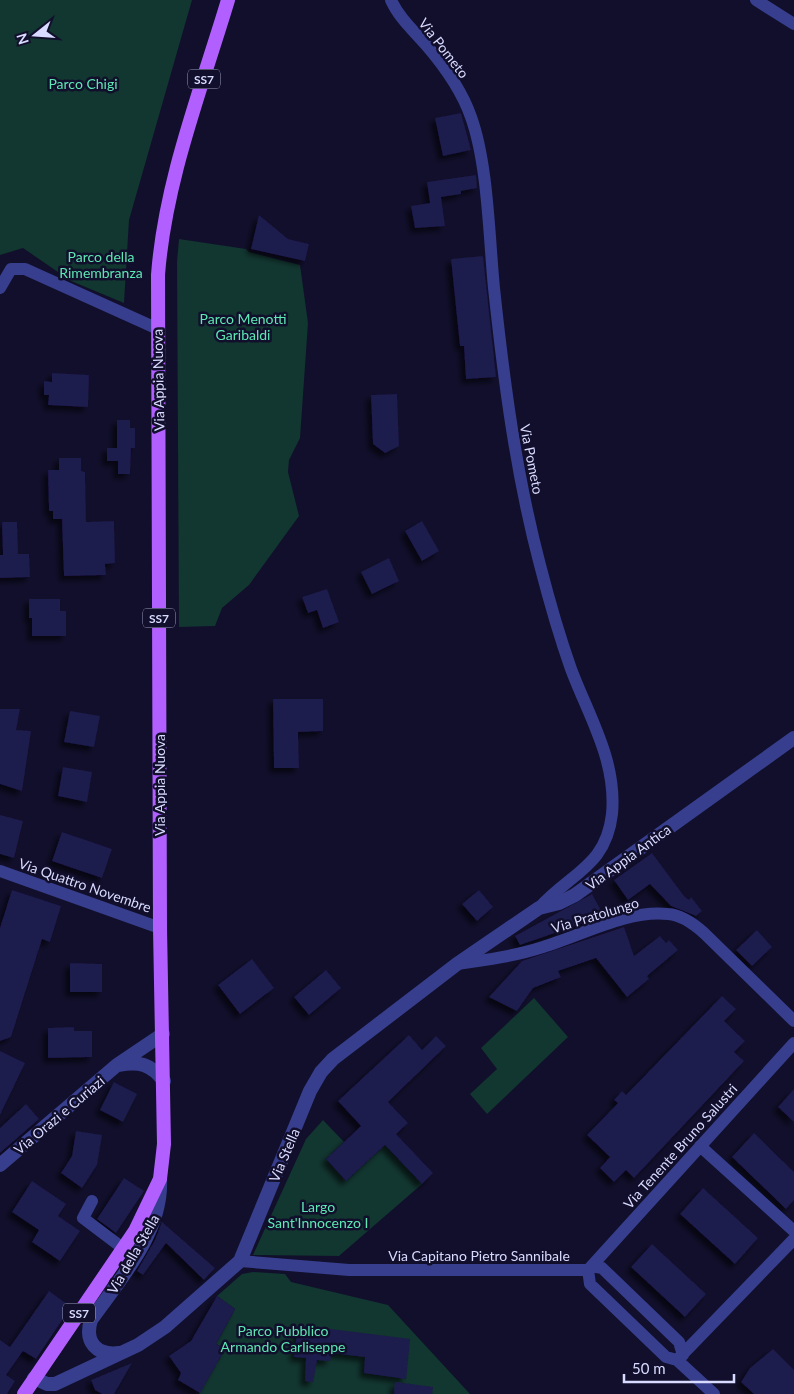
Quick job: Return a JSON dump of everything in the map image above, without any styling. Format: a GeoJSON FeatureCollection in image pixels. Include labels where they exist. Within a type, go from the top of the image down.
{"type":"FeatureCollection","features":[{"type":"Feature","properties":{"kind":"main road","name":"Via Appia Nuova"},"geometry":{"type":"LineString","coordinates":[[34,1378],[124,1249],[144,1216],[160,1179],[164,1144],[164,1081],[160,928],[158,329],[160,252],[180,158],[228,0]]}},
{"type":"Feature","properties":{"kind":"main road","name":"SS7"},"geometry":{"type":"LineString","coordinates":[[24,1394],[34,1378]]}},
{"type":"Feature","properties":{"kind":"street","name":"Via Pometo"},"geometry":{"type":"LineString","coordinates":[[391,0],[402,18],[446,72],[461,95],[473,123],[483,174],[508,417],[522,494],[556,622],[609,764],[612,816],[602,851],[588,866],[555,892],[539,908]]}},
{"type":"Feature","properties":{"kind":"street"},"geometry":{"type":"LineString","coordinates":[[756,0],[794,24]]}},
{"type":"Feature","properties":{"kind":"street"},"geometry":{"type":"LineString","coordinates":[[0,288],[11,269],[25,269],[158,329]]}},
{"type":"Feature","properties":{"kind":"street","name":"Via Appia Antica"},"geometry":{"type":"LineString","coordinates":[[457,964],[539,908],[559,904],[575,895],[794,738]]}},
{"type":"Feature","properties":{"kind":"street","name":"Via Quattro Novembre"},"geometry":{"type":"LineString","coordinates":[[0,871],[160,928]]}},
{"type":"Feature","properties":{"kind":"street","name":"Via Pratolungo"},"geometry":{"type":"LineString","coordinates":[[457,964],[534,950],[638,916],[670,914],[690,922],[704,933],[794,1021]]}},
{"type":"Feature","properties":{"kind":"street","name":"Via Stella"},"geometry":{"type":"LineString","coordinates":[[122,1353],[165,1327],[240,1261],[310,1091],[320,1072],[338,1054],[457,964]]}},
{"type":"Feature","properties":{"kind":"street","name":"Via Orazi e Curiazi"},"geometry":{"type":"LineString","coordinates":[[0,1165],[117,1066],[163,1034]]}},
{"type":"Feature","properties":{"kind":"street","name":"Via Tenente Bruno Salustri"},"geometry":{"type":"LineString","coordinates":[[590,1268],[794,1043]]}},
{"type":"Feature","properties":{"kind":"street","name":"Via Orazi e Curiazi"},"geometry":{"type":"LineString","coordinates":[[117,1066],[133,1063],[148,1065],[164,1081]]}},
{"type":"Feature","properties":{"kind":"street"},"geometry":{"type":"LineString","coordinates":[[700,1146],[794,1231]]}},
{"type":"Feature","properties":{"kind":"street","name":"Via della Stella"},"geometry":{"type":"LineString","coordinates":[[122,1353],[110,1354],[96,1350],[91,1343],[89,1328],[92,1320],[129,1266],[152,1226],[160,1203],[160,1179]]}},
{"type":"Feature","properties":{"kind":"street"},"geometry":{"type":"LineString","coordinates":[[92,1201],[83,1218],[124,1249]]}},
{"type":"Feature","properties":{"kind":"street"},"geometry":{"type":"LineString","coordinates":[[680,1357],[794,1239]]}},
{"type":"Feature","properties":{"kind":"street","name":"Via Capitano Pietro Sannibale"},"geometry":{"type":"LineString","coordinates":[[240,1261],[350,1270],[590,1268],[590,1284],[666,1357],[680,1357]]}},
{"type":"Feature","properties":{"kind":"street"},"geometry":{"type":"LineString","coordinates":[[590,1268],[602,1268],[679,1342],[680,1357],[714,1394]]}},
{"type":"Feature","properties":{"kind":"street"},"geometry":{"type":"LineString","coordinates":[[34,1378],[47,1384],[55,1384],[122,1353]]}},
{"type":"Feature","properties":{"kind":"green space","name":"Parco Chigi"},"geometry":{"type":"Polygon","coordinates":[[[0,0],[192,0],[129,220],[124,303],[71,281],[23,248],[0,255],[0,0]]]}},
{"type":"Feature","properties":{"kind":"green space","name":"Parco Menotti Garibaldi"},"geometry":{"type":"Polygon","coordinates":[[[179,239],[246,249],[249,252],[300,265],[308,323],[300,438],[289,460],[288,472],[299,516],[249,585],[222,608],[215,626],[179,627],[177,262],[179,239]]]}},
{"type":"Feature","properties":{"kind":"green space"},"geometry":{"type":"Polygon","coordinates":[[[534,998],[568,1037],[487,1114],[470,1094],[497,1069],[481,1048],[534,998]]]}},
{"type":"Feature","properties":{"kind":"green space","name":"Largo Sant'Innocenzo I"},"geometry":{"type":"Polygon","coordinates":[[[323,1120],[344,1142],[326,1159],[346,1181],[385,1145],[422,1184],[339,1256],[253,1255],[306,1139],[323,1120]]]}},
{"type":"Feature","properties":{"kind":"green space","name":"Parco Pubblico Armando Carliseppe"},"geometry":{"type":"Polygon","coordinates":[[[253,1272],[285,1274],[291,1282],[388,1305],[470,1394],[199,1394],[225,1349],[216,1344],[235,1309],[217,1296],[242,1274],[253,1272]]]}},
{"type":"Feature","properties":{"kind":"building"},"geometry":{"type":"Polygon","coordinates":[[[461,113],[471,150],[443,156],[435,118],[461,113]]]}},
{"type":"Feature","properties":{"kind":"building"},"geometry":{"type":"Polygon","coordinates":[[[476,175],[477,188],[461,191],[461,194],[441,197],[445,226],[415,228],[411,206],[430,203],[427,182],[476,175]]]}},
{"type":"Feature","properties":{"kind":"building"},"geometry":{"type":"Polygon","coordinates":[[[259,215],[288,239],[309,244],[305,261],[251,249],[259,215]]]}},
{"type":"Feature","properties":{"kind":"building"},"geometry":{"type":"Polygon","coordinates":[[[483,256],[496,377],[466,379],[464,346],[460,346],[451,259],[483,256]]]}},
{"type":"Feature","properties":{"kind":"building"},"geometry":{"type":"Polygon","coordinates":[[[52,373],[89,375],[88,407],[48,405],[49,395],[44,395],[44,381],[52,382],[52,373]]]}},
{"type":"Feature","properties":{"kind":"building"},"geometry":{"type":"Polygon","coordinates":[[[397,394],[399,446],[385,453],[373,444],[371,395],[397,394]]]}},
{"type":"Feature","properties":{"kind":"building"},"geometry":{"type":"Polygon","coordinates":[[[117,420],[130,420],[130,428],[135,428],[135,448],[131,448],[130,474],[118,474],[118,461],[107,461],[107,448],[117,448],[117,420]]]}},
{"type":"Feature","properties":{"kind":"building"},"geometry":{"type":"Polygon","coordinates":[[[59,458],[81,458],[81,471],[85,472],[86,522],[114,521],[115,563],[105,564],[106,575],[64,576],[62,519],[53,519],[53,511],[49,511],[48,470],[59,470],[59,458]]]}},
{"type":"Feature","properties":{"kind":"building"},"geometry":{"type":"Polygon","coordinates":[[[422,521],[439,551],[422,561],[405,531],[422,521]]]}},
{"type":"Feature","properties":{"kind":"building"},"geometry":{"type":"Polygon","coordinates":[[[2,522],[17,522],[18,554],[29,554],[30,577],[0,578],[0,555],[3,555],[2,522]]]}},
{"type":"Feature","properties":{"kind":"building"},"geometry":{"type":"Polygon","coordinates":[[[389,558],[399,581],[372,594],[361,572],[389,558]]]}},
{"type":"Feature","properties":{"kind":"building"},"geometry":{"type":"Polygon","coordinates":[[[327,589],[339,622],[323,628],[317,610],[308,613],[302,597],[327,589]]]}},
{"type":"Feature","properties":{"kind":"building"},"geometry":{"type":"Polygon","coordinates":[[[29,599],[60,599],[60,611],[66,611],[66,636],[32,636],[32,618],[29,618],[29,599]]]}},
{"type":"Feature","properties":{"kind":"building"},"geometry":{"type":"Polygon","coordinates":[[[273,699],[323,699],[323,731],[298,732],[299,768],[274,768],[273,699]]]}},
{"type":"Feature","properties":{"kind":"building"},"geometry":{"type":"Polygon","coordinates":[[[0,709],[20,709],[16,730],[31,731],[22,791],[0,784],[0,709]]]}},
{"type":"Feature","properties":{"kind":"building"},"geometry":{"type":"Polygon","coordinates":[[[70,711],[100,716],[94,747],[64,742],[70,711]]]}},
{"type":"Feature","properties":{"kind":"building"},"geometry":{"type":"Polygon","coordinates":[[[63,767],[92,772],[87,802],[58,796],[63,767]]]}},
{"type":"Feature","properties":{"kind":"building"},"geometry":{"type":"Polygon","coordinates":[[[0,815],[23,821],[14,858],[0,854],[0,815]]]}},
{"type":"Feature","properties":{"kind":"building"},"geometry":{"type":"Polygon","coordinates":[[[62,832],[112,849],[102,878],[52,861],[62,832]]]}},
{"type":"Feature","properties":{"kind":"building"},"geometry":{"type":"Polygon","coordinates":[[[652,853],[684,896],[689,900],[691,897],[702,911],[696,916],[671,906],[650,884],[628,900],[614,880],[652,853]]]}},
{"type":"Feature","properties":{"kind":"building"},"geometry":{"type":"Polygon","coordinates":[[[12,890],[61,906],[50,942],[42,939],[11,1037],[0,1041],[0,928],[12,890]]]}},
{"type":"Feature","properties":{"kind":"building"},"geometry":{"type":"Polygon","coordinates":[[[479,890],[493,907],[477,921],[462,904],[479,890]]]}},
{"type":"Feature","properties":{"kind":"building"},"geometry":{"type":"Polygon","coordinates":[[[592,894],[604,916],[520,945],[515,936],[592,894]]]}},
{"type":"Feature","properties":{"kind":"building"},"geometry":{"type":"Polygon","coordinates":[[[624,927],[634,956],[660,936],[666,943],[669,940],[678,950],[647,976],[649,979],[627,997],[596,958],[558,971],[561,977],[533,988],[517,1011],[489,997],[522,961],[624,927]]]}},
{"type":"Feature","properties":{"kind":"building"},"geometry":{"type":"Polygon","coordinates":[[[757,930],[772,947],[752,966],[736,950],[757,930]]]}},
{"type":"Feature","properties":{"kind":"building"},"geometry":{"type":"Polygon","coordinates":[[[252,959],[274,988],[240,1014],[218,985],[252,959]]]}},
{"type":"Feature","properties":{"kind":"building"},"geometry":{"type":"Polygon","coordinates":[[[70,963],[102,964],[102,992],[70,992],[70,963]]]}},
{"type":"Feature","properties":{"kind":"building"},"geometry":{"type":"Polygon","coordinates":[[[326,970],[341,988],[309,1015],[294,997],[326,970]]]}},
{"type":"Feature","properties":{"kind":"building"},"geometry":{"type":"Polygon","coordinates":[[[722,996],[736,1009],[724,1021],[745,1041],[734,1052],[744,1061],[634,1178],[626,1170],[614,1182],[600,1168],[610,1157],[587,1135],[618,1103],[614,1100],[622,1091],[626,1095],[722,996]]]}},
{"type":"Feature","properties":{"kind":"building"},"geometry":{"type":"Polygon","coordinates":[[[74,1027],[74,1031],[92,1031],[92,1057],[48,1058],[48,1028],[74,1027]]]}},
{"type":"Feature","properties":{"kind":"building"},"geometry":{"type":"Polygon","coordinates":[[[409,1035],[422,1050],[436,1036],[446,1046],[388,1102],[408,1123],[396,1134],[433,1173],[422,1184],[385,1145],[346,1181],[326,1159],[361,1126],[338,1101],[409,1035]]]}},
{"type":"Feature","properties":{"kind":"building"},"geometry":{"type":"Polygon","coordinates":[[[0,1051],[25,1063],[0,1115],[0,1051]]]}},
{"type":"Feature","properties":{"kind":"building"},"geometry":{"type":"Polygon","coordinates":[[[114,1082],[137,1094],[123,1122],[100,1110],[114,1082]]]}},
{"type":"Feature","properties":{"kind":"building"},"geometry":{"type":"Polygon","coordinates":[[[794,1089],[794,1122],[778,1107],[794,1089]]]}},
{"type":"Feature","properties":{"kind":"building"},"geometry":{"type":"Polygon","coordinates":[[[26,1104],[39,1119],[0,1153],[0,1128],[26,1104]]]}},
{"type":"Feature","properties":{"kind":"building"},"geometry":{"type":"Polygon","coordinates":[[[76,1131],[102,1135],[97,1165],[82,1188],[61,1173],[72,1156],[76,1131]]]}},
{"type":"Feature","properties":{"kind":"building"},"geometry":{"type":"Polygon","coordinates":[[[754,1133],[794,1172],[794,1200],[786,1209],[732,1157],[754,1133]]]}},
{"type":"Feature","properties":{"kind":"building"},"geometry":{"type":"Polygon","coordinates":[[[124,1178],[144,1191],[116,1233],[97,1219],[124,1178]]]}},
{"type":"Feature","properties":{"kind":"building"},"geometry":{"type":"Polygon","coordinates":[[[32,1181],[66,1204],[58,1216],[80,1231],[60,1261],[32,1242],[39,1230],[12,1212],[32,1181]]]}},
{"type":"Feature","properties":{"kind":"building"},"geometry":{"type":"Polygon","coordinates":[[[703,1188],[758,1238],[735,1264],[680,1214],[703,1188]]]}},
{"type":"Feature","properties":{"kind":"building"},"geometry":{"type":"Polygon","coordinates":[[[162,1222],[215,1268],[204,1280],[166,1243],[143,1275],[137,1271],[155,1240],[162,1222]]]}},
{"type":"Feature","properties":{"kind":"building"},"geometry":{"type":"Polygon","coordinates":[[[652,1244],[706,1294],[685,1317],[631,1267],[652,1244]]]}},
{"type":"Feature","properties":{"kind":"building"},"geometry":{"type":"Polygon","coordinates":[[[49,1291],[71,1307],[36,1359],[23,1351],[6,1375],[15,1381],[7,1394],[0,1394],[0,1340],[10,1347],[49,1291]]]}},
{"type":"Feature","properties":{"kind":"building"},"geometry":{"type":"Polygon","coordinates":[[[217,1296],[235,1309],[216,1344],[225,1349],[200,1393],[178,1380],[181,1373],[169,1356],[191,1341],[217,1296]]]}},
{"type":"Feature","properties":{"kind":"building"},"geometry":{"type":"Polygon","coordinates":[[[298,1325],[410,1339],[406,1379],[364,1373],[365,1357],[331,1353],[330,1361],[317,1360],[313,1382],[305,1381],[306,1358],[294,1357],[298,1325]]]}},
{"type":"Feature","properties":{"kind":"building"},"geometry":{"type":"Polygon","coordinates":[[[773,1349],[794,1370],[794,1394],[754,1394],[741,1382],[750,1368],[773,1349]]]}},
{"type":"Feature","properties":{"kind":"building"},"geometry":{"type":"Polygon","coordinates":[[[132,1363],[114,1394],[102,1394],[95,1390],[91,1380],[132,1363]]]}},
{"type":"Feature","properties":{"kind":"building"},"geometry":{"type":"Polygon","coordinates":[[[395,1382],[433,1387],[432,1394],[394,1394],[395,1382]]]}},
{"type":"Feature","properties":{"kind":"park label","name":"Parco della Rimembranza"},"geometry":{"type":"Point","coordinates":[101,264]}}]}
